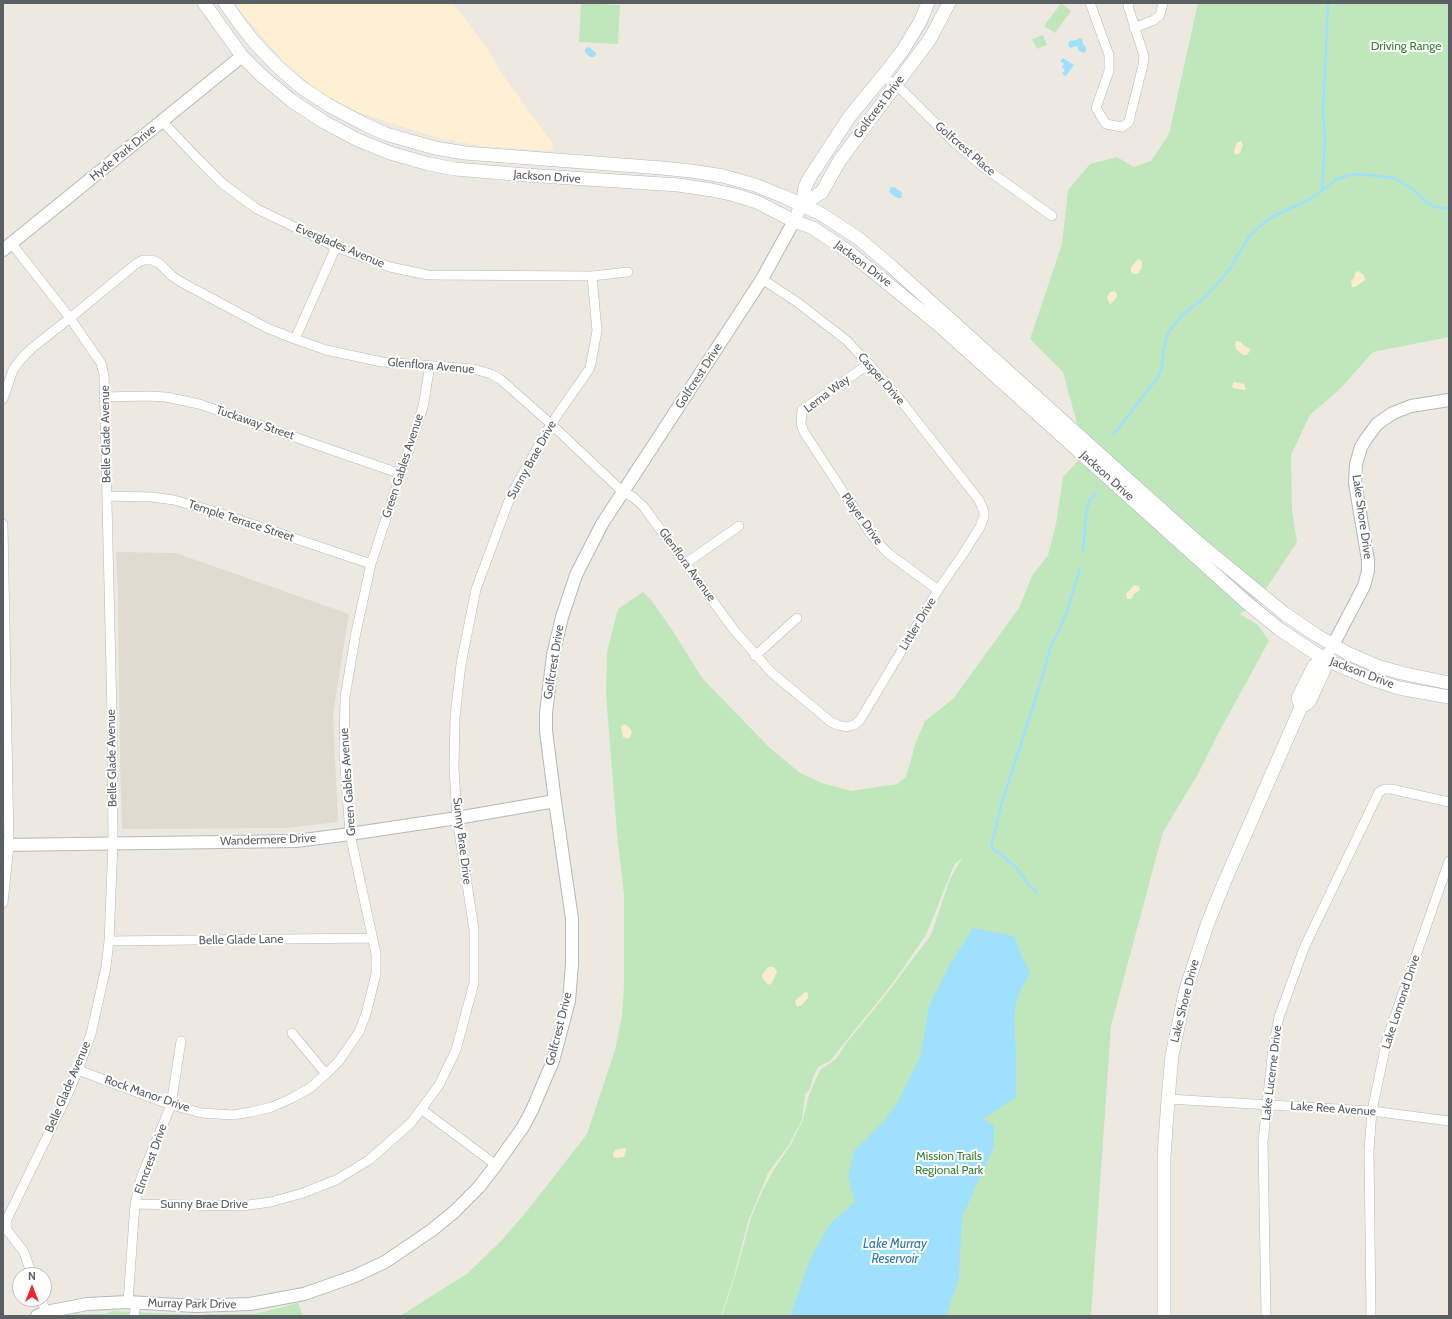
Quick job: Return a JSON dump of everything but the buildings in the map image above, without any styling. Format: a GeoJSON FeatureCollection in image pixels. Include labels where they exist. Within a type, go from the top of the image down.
{"type":"FeatureCollection","features":[{"type":"Feature","properties":{"kind":"main road","name":"Jackson Drive"},"geometry":{"type":"LineString","coordinates":[[204,3],[242,56],[262,76],[292,101],[324,122],[358,140],[390,154],[456,169],[526,176],[678,185],[712,190],[757,202],[794,221],[813,228],[849,252],[896,288],[947,332],[1246,602],[1279,629],[1324,659],[1371,679],[1399,688],[1449,697]]}},
{"type":"Feature","properties":{"kind":"main road","name":"Jackson Drive"},"geometry":{"type":"LineString","coordinates":[[225,3],[255,43],[278,67],[301,87],[328,105],[386,134],[435,148],[493,156],[691,171],[723,176],[755,185],[821,214],[863,243],[891,266],[1201,545],[1285,614],[1333,645],[1371,663],[1395,672],[1449,683]]}},
{"type":"Feature","properties":{"kind":"main road","name":"Golfcrest Drive"},"geometry":{"type":"LineString","coordinates":[[794,221],[802,205],[804,187],[810,177],[850,116],[884,76],[903,50],[920,22],[928,3]]}},
{"type":"Feature","properties":{"kind":"main road","name":"Golfcrest Drive"},"geometry":{"type":"LineString","coordinates":[[802,205],[822,192],[840,160],[930,39],[949,3]]}},
{"type":"Feature","properties":{"kind":"main road"},"geometry":{"type":"LineString","coordinates":[[231,41],[255,43]]}},
{"type":"Feature","properties":{"kind":"main road"},"geometry":{"type":"LineString","coordinates":[[242,56],[278,67]]}},
{"type":"Feature","properties":{"kind":"main road","name":"Lake Shore Drive"},"geometry":{"type":"LineString","coordinates":[[1164,1316],[1164,1158],[1172,1055],[1186,989],[1207,925],[1224,883],[1301,707],[1309,702],[1324,670],[1324,659],[1333,645]]}},
{"type":"Feature","properties":{"kind":"street"},"geometry":{"type":"LineString","coordinates":[[1090,3],[1109,55],[1109,71],[1096,108],[1106,124],[1122,127],[1129,122],[1144,56],[1134,28],[1128,6],[1129,3]]}},
{"type":"Feature","properties":{"kind":"street"},"geometry":{"type":"LineString","coordinates":[[1134,28],[1154,20],[1160,15],[1163,3]]}},
{"type":"Feature","properties":{"kind":"street","name":"Hyde Park Drive"},"geometry":{"type":"LineString","coordinates":[[7,247],[242,56]]}},
{"type":"Feature","properties":{"kind":"street","name":"Golfcrest Place"},"geometry":{"type":"LineString","coordinates":[[884,76],[955,143],[982,166],[1052,216]]}},
{"type":"Feature","properties":{"kind":"street","name":"Everglades Avenue"},"geometry":{"type":"LineString","coordinates":[[162,121],[196,158],[223,184],[257,209],[336,247],[390,267],[428,275],[592,276],[628,272]]}},
{"type":"Feature","properties":{"kind":"street","name":"Golfcrest Drive"},"geometry":{"type":"LineString","coordinates":[[496,1165],[523,1127],[532,1110],[553,1061],[569,1001],[572,964],[572,919],[546,731],[546,713],[553,654],[562,616],[576,575],[602,524],[762,279],[794,221]]}},
{"type":"Feature","properties":{"kind":"street","name":"Belle Glade Avenue"},"geometry":{"type":"LineString","coordinates":[[7,247],[70,318],[101,363],[104,375],[112,725],[113,843],[109,942],[106,967],[91,1034],[78,1070],[67,1096],[7,1219],[7,1230],[24,1252],[29,1267]]}},
{"type":"Feature","properties":{"kind":"street"},"geometry":{"type":"LineString","coordinates":[[295,339],[336,247]]}},
{"type":"Feature","properties":{"kind":"street","name":"Glenflora Avenue"},"geometry":{"type":"LineString","coordinates":[[3,399],[13,370],[32,348],[137,263],[143,260],[152,260],[159,263],[172,276],[181,282],[267,328],[326,350],[382,362],[474,369],[491,374],[500,379],[551,424],[623,492],[633,497],[643,506],[734,630],[755,656],[771,672],[831,722]]}},
{"type":"Feature","properties":{"kind":"street","name":"Sunny Brae Drive"},"geometry":{"type":"LineString","coordinates":[[135,1204],[241,1206],[271,1202],[303,1193],[336,1180],[369,1160],[410,1123],[439,1085],[456,1050],[474,983],[474,930],[457,818],[454,768],[455,717],[460,664],[476,589],[511,495],[551,424],[590,368],[597,332],[592,276]]}},
{"type":"Feature","properties":{"kind":"street","name":"Casper Drive"},"geometry":{"type":"LineString","coordinates":[[762,279],[846,340],[870,364],[894,392],[979,500]]}},
{"type":"Feature","properties":{"kind":"street","name":"Lema Way"},"geometry":{"type":"LineString","coordinates":[[804,432],[801,424],[802,410],[870,364]]}},
{"type":"Feature","properties":{"kind":"street","name":"Green Gables Avenue"},"geometry":{"type":"LineString","coordinates":[[326,1074],[339,1061],[359,1032],[366,1014],[376,974],[376,954],[350,834],[344,752],[345,697],[370,564],[423,407],[430,366]]}},
{"type":"Feature","properties":{"kind":"street","name":"Tuckaway Street"},"geometry":{"type":"LineString","coordinates":[[104,396],[166,397],[199,404],[401,474]]}},
{"type":"Feature","properties":{"kind":"street","name":"Lake Shore Drive"},"geometry":{"type":"LineString","coordinates":[[1333,645],[1364,586],[1368,571],[1368,560],[1355,483],[1356,464],[1361,447],[1371,431],[1393,413],[1411,406],[1449,400]]}},
{"type":"Feature","properties":{"kind":"street","name":"Player Drive"},"geometry":{"type":"LineString","coordinates":[[804,432],[878,543],[889,554],[938,590]]}},
{"type":"Feature","properties":{"kind":"street","name":"Temple Terrace Street"},"geometry":{"type":"LineString","coordinates":[[107,496],[152,497],[174,500],[216,512],[370,564]]}},
{"type":"Feature","properties":{"kind":"street","name":"Littler Drive"},"geometry":{"type":"LineString","coordinates":[[831,722],[838,726],[846,726],[854,725],[860,720],[938,590],[980,527],[984,517],[984,512],[979,500]]}},
{"type":"Feature","properties":{"kind":"street"},"geometry":{"type":"LineString","coordinates":[[3,524],[6,845],[3,903]]}},
{"type":"Feature","properties":{"kind":"street"},"geometry":{"type":"LineString","coordinates":[[686,563],[739,526]]}},
{"type":"Feature","properties":{"kind":"street"},"geometry":{"type":"LineString","coordinates":[[755,656],[797,618]]}},
{"type":"Feature","properties":{"kind":"street","name":"Lake Lucerne Drive"},"geometry":{"type":"LineString","coordinates":[[1266,1316],[1264,1142],[1273,1048],[1279,1017],[1304,948],[1379,792],[1385,789],[1391,789],[1449,802]]}},
{"type":"Feature","properties":{"kind":"street","name":"Wandermere Drive"},"geometry":{"type":"LineString","coordinates":[[6,845],[296,841],[457,818],[555,802]]}},
{"type":"Feature","properties":{"kind":"street","name":"Lake Lomond Drive"},"geometry":{"type":"LineString","coordinates":[[1370,1316],[1369,1150],[1372,1111],[1387,1039],[1449,860]]}},
{"type":"Feature","properties":{"kind":"street","name":"Belle Glade Lane"},"geometry":{"type":"LineString","coordinates":[[109,942],[372,938]]}},
{"type":"Feature","properties":{"kind":"street"},"geometry":{"type":"LineString","coordinates":[[292,1033],[326,1074]]}},
{"type":"Feature","properties":{"kind":"street","name":"Elmcrest Drive"},"geometry":{"type":"LineString","coordinates":[[134,1316],[132,1303],[135,1204],[142,1178],[171,1105],[181,1041]]}},
{"type":"Feature","properties":{"kind":"street","name":"Rock Manor Drive"},"geometry":{"type":"LineString","coordinates":[[78,1070],[171,1105],[202,1113],[233,1115],[272,1107],[310,1088],[326,1074]]}},
{"type":"Feature","properties":{"kind":"street","name":"Lake Ree Avenue"},"geometry":{"type":"LineString","coordinates":[[1168,1099],[1372,1111],[1449,1121]]}},
{"type":"Feature","properties":{"kind":"street"},"geometry":{"type":"LineString","coordinates":[[421,1109],[496,1165]]}},
{"type":"Feature","properties":{"kind":"street","name":"Murray Park Drive"},"geometry":{"type":"LineString","coordinates":[[41,1314],[87,1304],[132,1303],[195,1306],[250,1304],[304,1294],[355,1276],[385,1262],[432,1230],[454,1212],[479,1187],[496,1165]]}},
{"type":"Feature","properties":{"kind":"shaded area"},"geometry":{"type":"Polygon","coordinates":[[[235,3],[453,3],[491,54],[499,70],[553,144],[552,151],[482,146],[438,138],[360,113],[323,94],[288,66],[240,11],[235,3]]]}},
{"type":"Feature","properties":{"kind":"shaded area"},"geometry":{"type":"Polygon","coordinates":[[[116,552],[176,553],[349,614],[333,714],[338,822],[286,828],[122,829],[116,552]]]}},
{"type":"Feature","properties":{"kind":"green space"},"geometry":{"type":"Polygon","coordinates":[[[581,3],[620,5],[618,44],[579,42],[581,3]]]}},
{"type":"Feature","properties":{"kind":"green space"},"geometry":{"type":"Polygon","coordinates":[[[1061,3],[1071,11],[1055,33],[1044,26],[1061,3]]]}},
{"type":"Feature","properties":{"kind":"green space"},"geometry":{"type":"Polygon","coordinates":[[[1198,3],[1449,3],[1449,337],[1373,352],[1341,388],[1310,415],[1291,455],[1292,511],[1297,542],[1256,604],[1240,614],[1258,625],[1269,641],[1219,732],[1198,774],[1163,832],[1111,1026],[1091,1316],[722,1316],[733,1283],[751,1218],[773,1171],[791,1144],[803,1120],[809,1095],[820,1070],[836,1059],[848,1041],[884,997],[931,935],[950,879],[962,858],[954,865],[926,935],[892,984],[830,1061],[818,1067],[810,1088],[805,1095],[802,1120],[789,1145],[768,1173],[748,1222],[733,1280],[721,1316],[400,1316],[468,1273],[501,1241],[527,1211],[587,1134],[615,1050],[622,1016],[624,985],[624,894],[617,834],[606,694],[607,652],[618,609],[643,592],[651,600],[671,628],[702,678],[769,747],[800,773],[822,783],[851,791],[897,784],[906,777],[916,742],[925,721],[953,699],[1019,608],[1032,576],[1048,555],[1056,524],[1063,477],[1085,453],[1063,372],[1030,339],[1062,244],[1068,190],[1090,164],[1117,157],[1134,167],[1151,161],[1169,134],[1198,3]]]}},
{"type":"Feature","properties":{"kind":"green space"},"geometry":{"type":"Polygon","coordinates":[[[1043,35],[1047,45],[1037,49],[1032,39],[1043,35]]]}},
{"type":"Feature","properties":{"kind":"green space"},"geometry":{"type":"Polygon","coordinates":[[[298,1303],[303,1316],[204,1316],[204,1314],[255,1314],[298,1303]]]}},
{"type":"Feature","properties":{"kind":"green space"},"geometry":{"type":"Polygon","coordinates":[[[112,1311],[200,1316],[69,1316],[76,1314],[106,1314],[112,1311]]]}},
{"type":"Feature","properties":{"kind":"sand"},"geometry":{"type":"Polygon","coordinates":[[[1241,141],[1243,145],[1240,153],[1236,155],[1234,152],[1236,145],[1241,141]]]}},
{"type":"Feature","properties":{"kind":"sand"},"geometry":{"type":"Polygon","coordinates":[[[1138,259],[1142,261],[1142,267],[1139,273],[1134,274],[1131,272],[1131,267],[1138,259]]]}},
{"type":"Feature","properties":{"kind":"sand"},"geometry":{"type":"Polygon","coordinates":[[[1358,271],[1364,275],[1365,280],[1355,287],[1352,287],[1351,281],[1354,278],[1355,273],[1358,271]]]}},
{"type":"Feature","properties":{"kind":"sand"},"geometry":{"type":"Polygon","coordinates":[[[1115,291],[1117,297],[1111,304],[1109,303],[1107,297],[1110,292],[1115,291]]]}},
{"type":"Feature","properties":{"kind":"sand"},"geometry":{"type":"Polygon","coordinates":[[[1236,341],[1241,342],[1250,349],[1248,354],[1243,355],[1236,349],[1236,341]]]}},
{"type":"Feature","properties":{"kind":"sand"},"geometry":{"type":"Polygon","coordinates":[[[1234,382],[1244,384],[1246,389],[1233,388],[1232,386],[1234,382]]]}},
{"type":"Feature","properties":{"kind":"sand"},"geometry":{"type":"Polygon","coordinates":[[[1134,585],[1139,586],[1140,590],[1134,594],[1131,599],[1127,599],[1126,594],[1134,585]]]}},
{"type":"Feature","properties":{"kind":"sand"},"geometry":{"type":"Polygon","coordinates":[[[624,724],[628,726],[632,732],[630,738],[627,739],[623,737],[621,727],[624,724]]]}},
{"type":"Feature","properties":{"kind":"sand"},"geometry":{"type":"Polygon","coordinates":[[[768,967],[774,967],[777,971],[772,983],[768,985],[763,979],[762,975],[768,967]]]}},
{"type":"Feature","properties":{"kind":"sand"},"geometry":{"type":"Polygon","coordinates":[[[805,992],[808,993],[808,998],[802,1005],[797,1007],[795,1001],[805,992]]]}},
{"type":"Feature","properties":{"kind":"sand"},"geometry":{"type":"Polygon","coordinates":[[[626,1149],[624,1157],[614,1158],[613,1154],[615,1150],[626,1149]]]}},
{"type":"Feature","properties":{"kind":"water"},"geometry":{"type":"Polygon","coordinates":[[[1080,38],[1082,39],[1086,48],[1084,53],[1079,51],[1077,46],[1070,48],[1068,45],[1069,41],[1080,38]]]}},
{"type":"Feature","properties":{"kind":"water"},"geometry":{"type":"Polygon","coordinates":[[[589,47],[596,53],[594,57],[590,57],[585,52],[585,49],[589,47]]]}},
{"type":"Feature","properties":{"kind":"water"},"geometry":{"type":"Polygon","coordinates":[[[1063,58],[1074,65],[1066,76],[1062,74],[1065,70],[1062,67],[1064,64],[1060,61],[1063,58]]]}},
{"type":"Feature","properties":{"kind":"water"},"geometry":{"type":"Polygon","coordinates":[[[891,187],[894,187],[902,193],[901,198],[891,194],[889,191],[891,187]]]}},
{"type":"Feature","properties":{"kind":"water","name":"Lake Murray Reservoir"},"geometry":{"type":"Polygon","coordinates":[[[973,928],[1014,936],[1030,973],[1018,995],[1014,1015],[1016,1097],[983,1119],[994,1126],[994,1147],[962,1217],[959,1277],[946,1316],[790,1316],[811,1257],[831,1223],[855,1202],[848,1177],[854,1151],[884,1121],[898,1102],[920,1057],[929,1006],[950,964],[973,928]]]}},
{"type":"Feature","properties":{"kind":"waterway"},"geometry":{"type":"LineString","coordinates":[[1322,190],[1325,138],[1323,114],[1328,3]]}},
{"type":"Feature","properties":{"kind":"waterway"},"geometry":{"type":"LineString","coordinates":[[1114,434],[1158,377],[1162,368],[1163,353],[1170,330],[1182,315],[1203,299],[1220,281],[1230,269],[1251,234],[1270,218],[1312,198],[1337,179],[1360,174],[1394,178],[1410,187],[1429,204],[1435,207],[1449,209]]}},
{"type":"Feature","properties":{"kind":"waterway"},"geometry":{"type":"LineString","coordinates":[[1083,552],[1086,514],[1089,501],[1096,493]]}},
{"type":"Feature","properties":{"kind":"waterway"},"geometry":{"type":"LineString","coordinates":[[1037,893],[1016,867],[991,847],[1002,802],[1050,649],[1066,614],[1080,569]]}},
{"type":"Feature","properties":{"kind":"park label","name":"Driving Range"},"geometry":{"type":"Point","coordinates":[1406,46]}},
{"type":"Feature","properties":{"kind":"park label","name":"Mission Trails Regional Park"},"geometry":{"type":"Point","coordinates":[949,1163]}}]}
